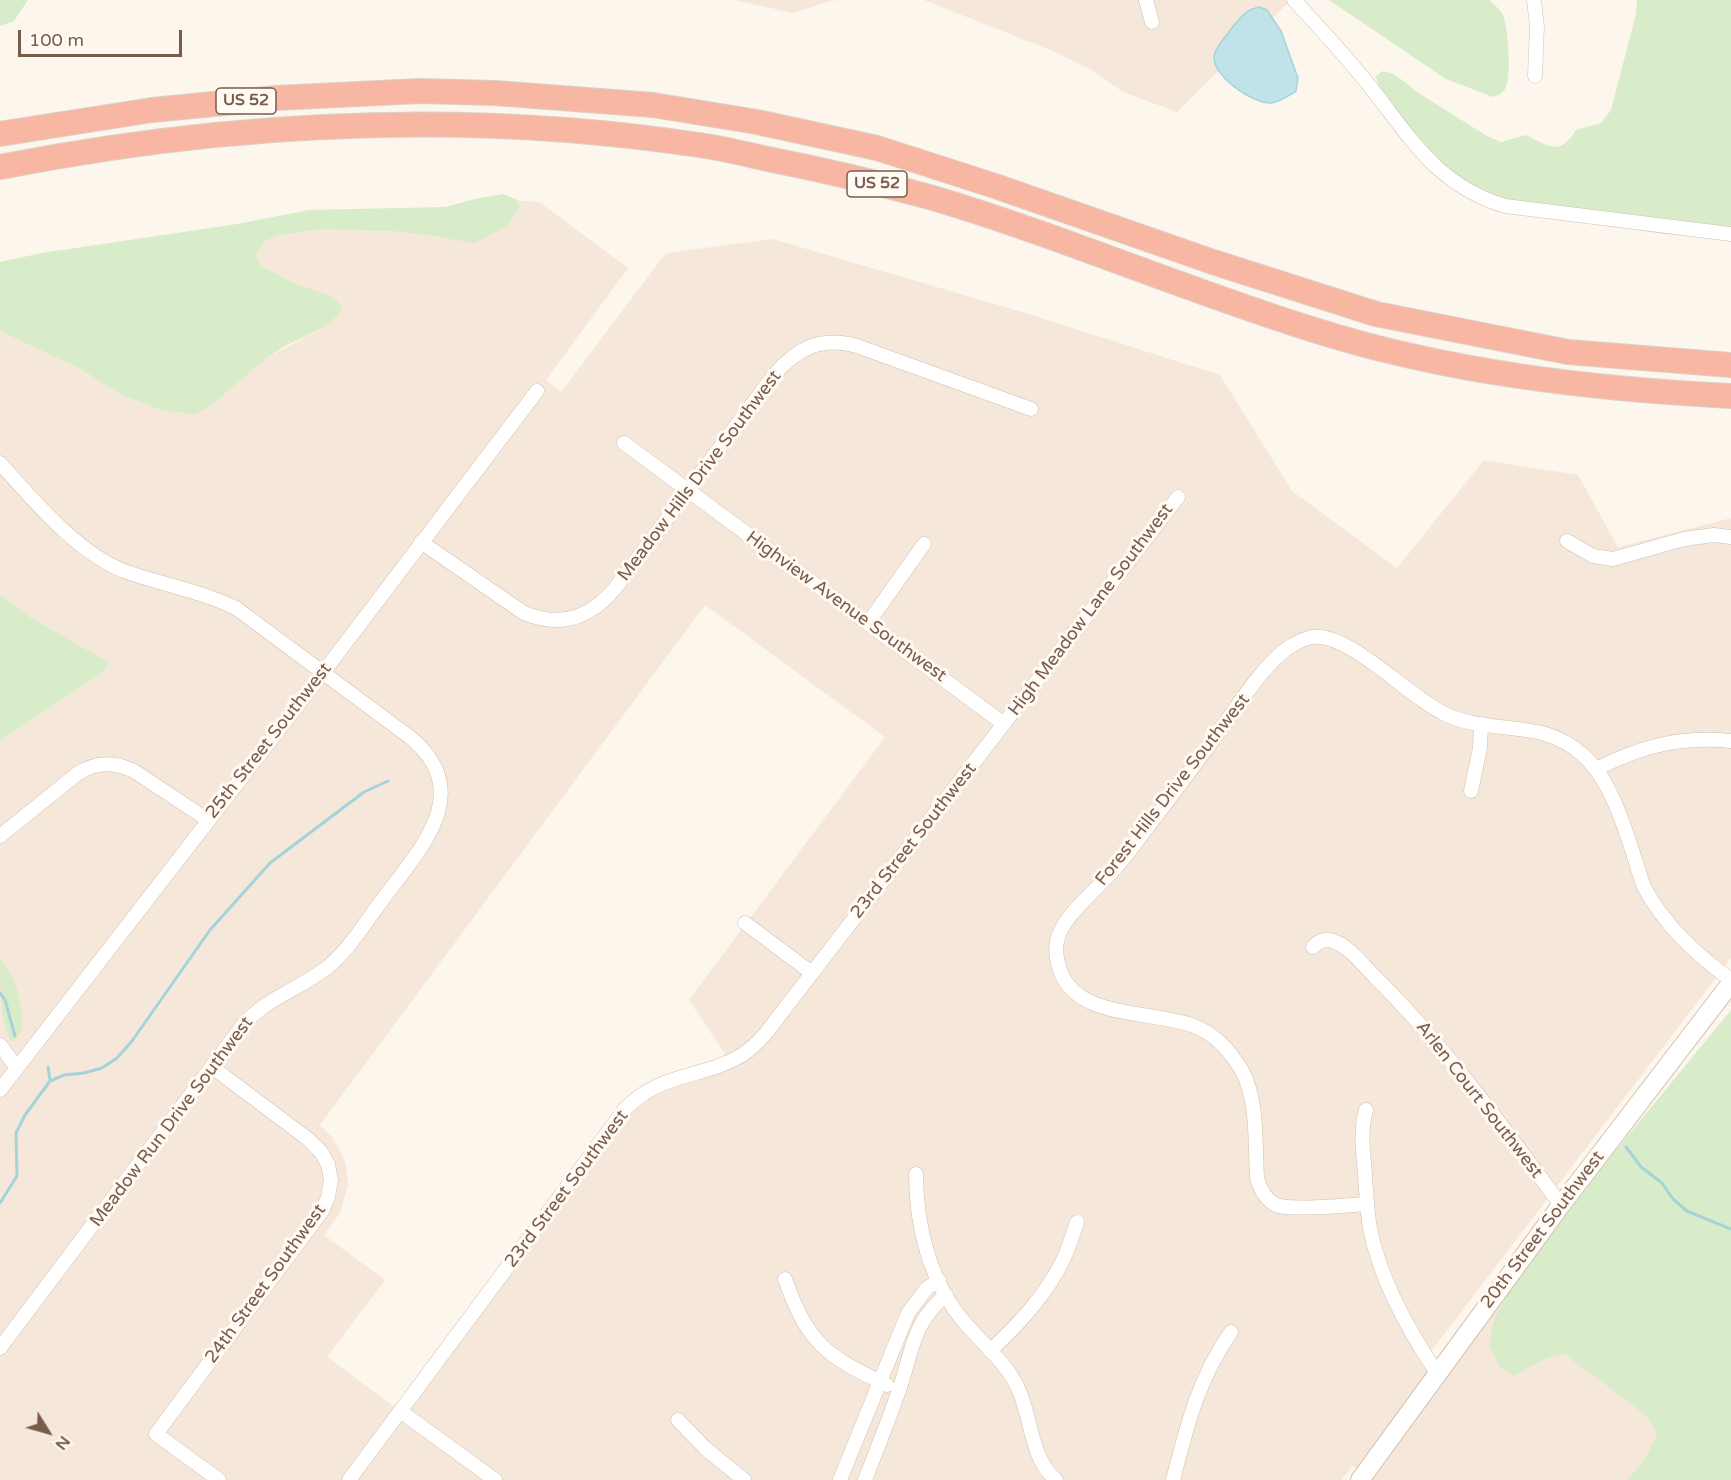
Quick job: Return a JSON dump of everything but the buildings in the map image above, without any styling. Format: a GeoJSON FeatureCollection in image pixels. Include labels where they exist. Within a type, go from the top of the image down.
{"type":"FeatureCollection","features":[{"type":"Feature","properties":{"kind":"highway","name":"US 52"},"geometry":{"type":"LineString","coordinates":[[0,134],[163,109],[276,98],[409,92],[495,93],[653,105],[757,122],[877,148],[995,186],[1213,262],[1376,314],[1568,352],[1731,365]]}},
{"type":"Feature","properties":{"kind":"highway","name":"US 52"},"geometry":{"type":"LineString","coordinates":[[0,167],[136,144],[252,131],[358,125],[467,125],[573,130],[701,145],[823,170],[930,198],[1005,221],[1304,327],[1376,347],[1497,373],[1572,384],[1666,393],[1731,396]]}},
{"type":"Feature","properties":{"kind":"street"},"geometry":{"type":"LineString","coordinates":[[1146,0],[1152,22]]}},
{"type":"Feature","properties":{"kind":"street"},"geometry":{"type":"LineString","coordinates":[[1294,0],[1362,76],[1407,136],[1435,167],[1475,195],[1505,206],[1731,234]]}},
{"type":"Feature","properties":{"kind":"street"},"geometry":{"type":"LineString","coordinates":[[1534,0],[1537,26],[1535,75]]}},
{"type":"Feature","properties":{"kind":"street","name":"Meadow Hills Drive Southwest"},"geometry":{"type":"LineString","coordinates":[[421,542],[524,613],[541,618],[570,619],[595,609],[611,594],[784,363],[800,351],[818,344],[837,342],[857,346],[1031,409]]}},
{"type":"Feature","properties":{"kind":"street","name":"25th Street Southwest"},"geometry":{"type":"LineString","coordinates":[[0,1090],[322,674],[537,391]]}},
{"type":"Feature","properties":{"kind":"street","name":"Highview Avenue Southwest"},"geometry":{"type":"LineString","coordinates":[[624,443],[1004,724]]}},
{"type":"Feature","properties":{"kind":"street","name":"Meadow Run Drive Southwest"},"geometry":{"type":"LineString","coordinates":[[0,1348],[243,1025],[253,1014],[323,970],[343,952],[428,839],[437,816],[440,787],[425,751],[411,738],[236,608],[209,596],[127,572],[101,560],[69,534],[2,470]]}},
{"type":"Feature","properties":{"kind":"street","name":"High Meadow Lane Southwest"},"geometry":{"type":"LineString","coordinates":[[1004,724],[1178,496]]}},
{"type":"Feature","properties":{"kind":"street"},"geometry":{"type":"LineString","coordinates":[[1567,541],[1593,556],[1613,559],[1684,539],[1714,535],[1731,537]]}},
{"type":"Feature","properties":{"kind":"street"},"geometry":{"type":"LineString","coordinates":[[868,623],[924,544]]}},
{"type":"Feature","properties":{"kind":"street","name":"Forest Hills Drive Southwest"},"geometry":{"type":"LineString","coordinates":[[1367,1204],[1292,1207],[1275,1204],[1260,1187],[1257,1178],[1250,1091],[1243,1073],[1232,1056],[1210,1034],[1195,1026],[1095,1004],[1078,996],[1070,989],[1062,976],[1057,958],[1057,939],[1065,923],[1131,849],[1252,687],[1274,661],[1295,644],[1315,637],[1337,640],[1359,653],[1434,708],[1462,720],[1546,733],[1567,743],[1586,757],[1611,794],[1644,887],[1652,902],[1688,945],[1731,981]]}},
{"type":"Feature","properties":{"kind":"street","name":"23rd Street Southwest"},"geometry":{"type":"LineString","coordinates":[[349,1480],[625,1109],[636,1098],[658,1084],[742,1054],[766,1033],[1004,724]]}},
{"type":"Feature","properties":{"kind":"street"},"geometry":{"type":"LineString","coordinates":[[1471,791],[1480,748],[1481,724]]}},
{"type":"Feature","properties":{"kind":"street"},"geometry":{"type":"LineString","coordinates":[[1596,769],[1634,751],[1664,743],[1710,739],[1731,741]]}},
{"type":"Feature","properties":{"kind":"street"},"geometry":{"type":"LineString","coordinates":[[0,836],[77,774],[90,767],[106,764],[124,766],[134,771],[208,820]]}},
{"type":"Feature","properties":{"kind":"street"},"geometry":{"type":"LineString","coordinates":[[745,923],[812,973]]}},
{"type":"Feature","properties":{"kind":"street","name":"Arlen Court Southwest"},"geometry":{"type":"LineString","coordinates":[[1313,947],[1321,940],[1332,940],[1338,944],[1359,961],[1416,1019],[1460,1070],[1561,1205]]}},
{"type":"Feature","properties":{"kind":"street","name":"20th Street Southwest"},"geometry":{"type":"LineString","coordinates":[[1360,1480],[1561,1205],[1731,981]]}},
{"type":"Feature","properties":{"kind":"street"},"geometry":{"type":"LineString","coordinates":[[0,1045],[17,1068]]}},
{"type":"Feature","properties":{"kind":"street","name":"24th Street Southwest"},"geometry":{"type":"LineString","coordinates":[[212,1067],[316,1146],[328,1164],[330,1188],[322,1210],[156,1434],[219,1480]]}},
{"type":"Feature","properties":{"kind":"street"},"geometry":{"type":"LineString","coordinates":[[1366,1110],[1362,1123],[1370,1228],[1383,1274],[1417,1342],[1437,1373]]}},
{"type":"Feature","properties":{"kind":"street"},"geometry":{"type":"LineString","coordinates":[[916,1174],[919,1222],[927,1251],[939,1280],[961,1318],[1015,1382],[1026,1407],[1038,1453],[1046,1470],[1056,1480]]}},
{"type":"Feature","properties":{"kind":"street"},"geometry":{"type":"LineString","coordinates":[[990,1351],[1017,1325],[1041,1296],[1064,1258],[1077,1222]]}},
{"type":"Feature","properties":{"kind":"street"},"geometry":{"type":"LineString","coordinates":[[785,1279],[802,1322],[821,1346],[848,1367],[899,1391]]}},
{"type":"Feature","properties":{"kind":"street"},"geometry":{"type":"LineString","coordinates":[[840,1480],[908,1313],[927,1288],[939,1280]]}},
{"type":"Feature","properties":{"kind":"street"},"geometry":{"type":"LineString","coordinates":[[865,1480],[899,1391],[912,1341],[928,1312],[946,1295]]}},
{"type":"Feature","properties":{"kind":"street"},"geometry":{"type":"LineString","coordinates":[[1173,1480],[1196,1397],[1217,1353],[1231,1332]]}},
{"type":"Feature","properties":{"kind":"street"},"geometry":{"type":"LineString","coordinates":[[400,1411],[495,1480]]}},
{"type":"Feature","properties":{"kind":"street"},"geometry":{"type":"LineString","coordinates":[[678,1420],[706,1449],[744,1480]]}},
{"type":"Feature","properties":{"kind":"shaded area"},"geometry":{"type":"Polygon","coordinates":[[[734,0],[840,0],[793,13],[734,0]]]}},
{"type":"Feature","properties":{"kind":"shaded area"},"geometry":{"type":"Polygon","coordinates":[[[924,0],[1291,0],[1177,112],[1123,92],[1090,69],[1055,52],[924,0]]]}},
{"type":"Feature","properties":{"kind":"shaded area"},"geometry":{"type":"Polygon","coordinates":[[[479,198],[539,202],[628,268],[546,380],[561,392],[666,253],[773,239],[1022,312],[1220,375],[1292,491],[1397,568],[1484,460],[1578,475],[1618,547],[1731,518],[1731,958],[1423,1362],[1437,1373],[1494,1296],[1674,1430],[1637,1480],[1360,1480],[1364,1474],[1353,1466],[1341,1480],[0,1480],[0,741],[102,673],[110,663],[30,617],[0,594],[0,324],[79,368],[118,393],[209,407],[267,358],[322,328],[337,317],[334,297],[294,283],[260,265],[256,253],[265,241],[279,236],[319,229],[404,232],[445,239],[507,225],[479,198]],[[705,605],[320,1125],[332,1137],[342,1155],[346,1165],[348,1185],[340,1213],[324,1235],[385,1280],[327,1357],[400,1411],[636,1098],[729,1060],[689,1000],[885,737],[705,605]]]}},
{"type":"Feature","properties":{"kind":"green space"},"geometry":{"type":"Polygon","coordinates":[[[0,0],[28,0],[14,21],[0,26],[0,0]]]}},
{"type":"Feature","properties":{"kind":"green space"},"geometry":{"type":"Polygon","coordinates":[[[1329,0],[1489,0],[1504,18],[1509,66],[1505,89],[1493,97],[1446,79],[1329,0]]]}},
{"type":"Feature","properties":{"kind":"green space"},"geometry":{"type":"Polygon","coordinates":[[[1637,0],[1731,0],[1731,240],[1664,234],[1543,215],[1466,182],[1440,162],[1404,124],[1379,87],[1376,76],[1383,71],[1394,74],[1420,94],[1487,136],[1501,142],[1526,135],[1548,146],[1559,146],[1565,143],[1576,130],[1601,123],[1611,110],[1636,14],[1637,0]]]}},
{"type":"Feature","properties":{"kind":"green space"},"geometry":{"type":"Polygon","coordinates":[[[503,194],[517,200],[520,207],[508,225],[475,243],[404,232],[319,229],[279,236],[265,241],[256,253],[260,265],[294,283],[334,297],[342,309],[337,317],[322,328],[285,346],[267,358],[209,407],[195,414],[161,410],[118,393],[79,368],[0,331],[0,262],[42,253],[237,224],[309,210],[445,207],[503,194]]]}},
{"type":"Feature","properties":{"kind":"green space"},"geometry":{"type":"Polygon","coordinates":[[[0,594],[30,617],[110,663],[102,673],[0,741],[0,594]]]}},
{"type":"Feature","properties":{"kind":"green space"},"geometry":{"type":"Polygon","coordinates":[[[0,960],[15,984],[22,1012],[21,1032],[12,1042],[8,1036],[3,1016],[0,960]]]}},
{"type":"Feature","properties":{"kind":"green space"},"geometry":{"type":"Polygon","coordinates":[[[1731,1010],[1731,1480],[1627,1480],[1644,1460],[1657,1436],[1651,1421],[1632,1404],[1564,1354],[1548,1357],[1514,1376],[1500,1367],[1489,1344],[1494,1320],[1510,1288],[1611,1156],[1731,1010]]]}},
{"type":"Feature","properties":{"kind":"water"},"geometry":{"type":"Polygon","coordinates":[[[1259,7],[1267,10],[1281,31],[1298,78],[1296,91],[1271,103],[1254,99],[1226,80],[1215,64],[1214,56],[1218,46],[1240,18],[1246,12],[1259,7]]]}},
{"type":"Feature","properties":{"kind":"waterway"},"geometry":{"type":"LineString","coordinates":[[0,1203],[17,1176],[16,1133],[25,1115],[50,1081],[64,1075],[102,1068],[117,1058],[132,1041],[210,930],[270,863],[364,792],[388,781]]}},
{"type":"Feature","properties":{"kind":"waterway"},"geometry":{"type":"LineString","coordinates":[[0,993],[5,1000],[15,1036]]}},
{"type":"Feature","properties":{"kind":"waterway"},"geometry":{"type":"LineString","coordinates":[[48,1067],[50,1080]]}},
{"type":"Feature","properties":{"kind":"waterway"},"geometry":{"type":"LineString","coordinates":[[1626,1147],[1641,1167],[1662,1183],[1673,1199],[1687,1211],[1731,1229]]}}]}
